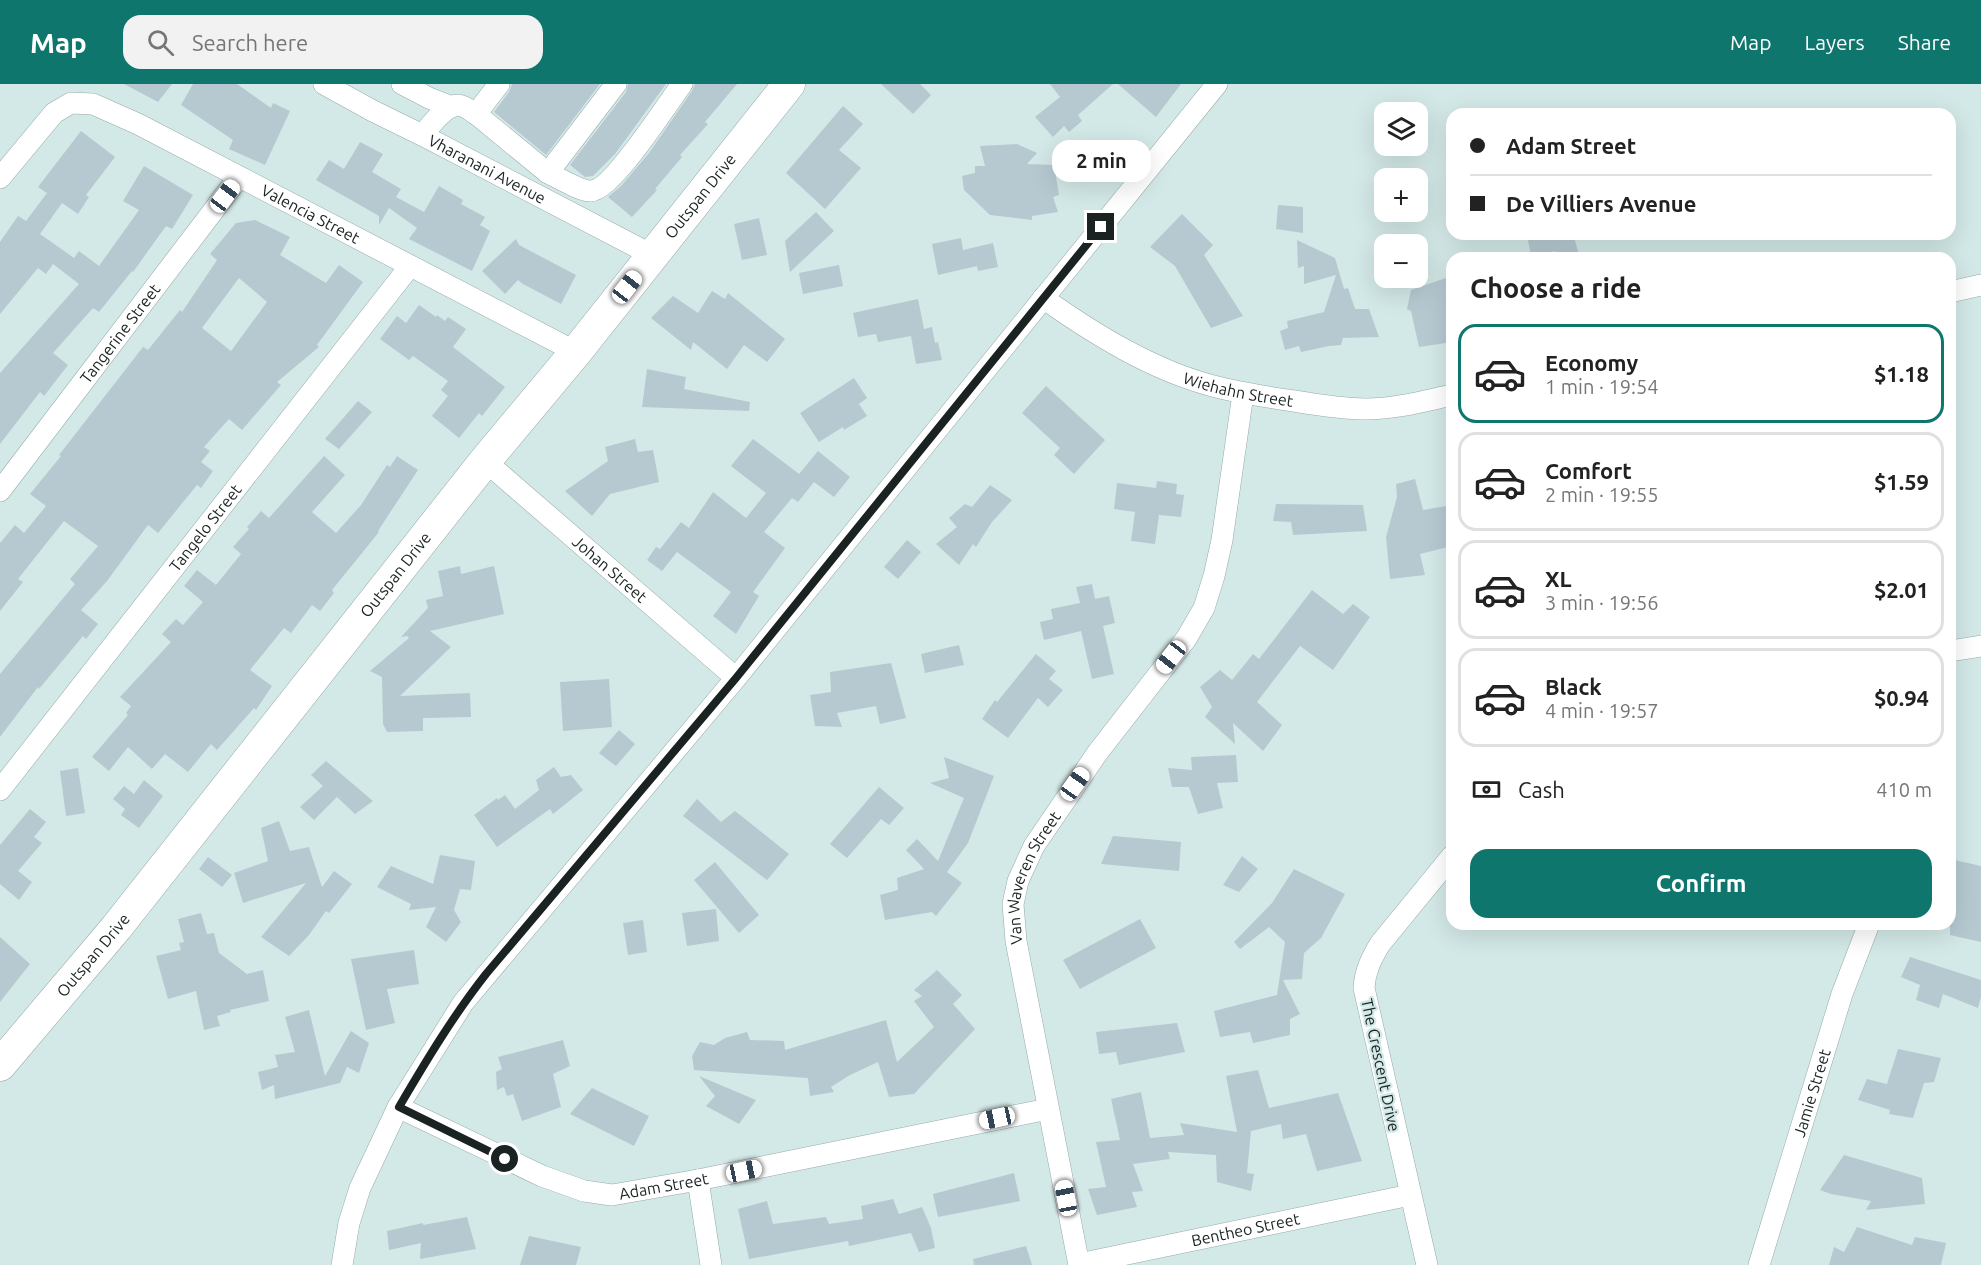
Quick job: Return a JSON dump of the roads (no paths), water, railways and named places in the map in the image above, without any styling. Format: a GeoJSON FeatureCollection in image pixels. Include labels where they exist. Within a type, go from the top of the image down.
{"type":"FeatureCollection","features":[{"type":"Feature","properties":{"kind":"street","name":"Vharanani Avenue"},"geometry":{"type":"LineString","coordinates":[[324,84],[651,255]]}},
{"type":"Feature","properties":{"kind":"street"},"geometry":{"type":"LineString","coordinates":[[402,84],[452,107]]}},
{"type":"Feature","properties":{"kind":"street"},"geometry":{"type":"LineString","coordinates":[[476,114],[499,84]]}},
{"type":"Feature","properties":{"kind":"street"},"geometry":{"type":"LineString","coordinates":[[548,172],[616,84]]}},
{"type":"Feature","properties":{"kind":"street"},"geometry":{"type":"LineString","coordinates":[[422,135],[445,111],[452,107],[463,106],[548,172],[588,192],[597,191],[625,164],[682,84]]}},
{"type":"Feature","properties":{"kind":"street","name":"Outspan Drive"},"geometry":{"type":"LineString","coordinates":[[0,1065],[116,928],[485,461],[789,84]]}},
{"type":"Feature","properties":{"kind":"street"},"geometry":{"type":"LineString","coordinates":[[342,1265],[349,1224],[360,1188],[399,1107],[433,1050],[480,982],[736,678],[1217,84]]}},
{"type":"Feature","properties":{"kind":"street","name":"Valencia Street"},"geometry":{"type":"LineString","coordinates":[[0,178],[54,113],[71,103],[84,103],[109,110],[576,351]]}},
{"type":"Feature","properties":{"kind":"street","name":"Tangerine Street"},"geometry":{"type":"LineString","coordinates":[[0,491],[239,177]]}},
{"type":"Feature","properties":{"kind":"street","name":"Tangelo Street"},"geometry":{"type":"LineString","coordinates":[[0,790],[410,266]]}},
{"type":"Feature","properties":{"kind":"street"},"geometry":{"type":"LineString","coordinates":[[1956,291],[1981,285]]}},
{"type":"Feature","properties":{"kind":"street","name":"Wiehahn Street"},"geometry":{"type":"LineString","coordinates":[[1043,298],[1098,335],[1148,361],[1210,386],[1243,394],[1331,407],[1367,409],[1446,396]]}},
{"type":"Feature","properties":{"kind":"street","name":"Van Waveren Street"},"geometry":{"type":"LineString","coordinates":[[1079,1265],[1016,941],[1013,904],[1018,881],[1034,846],[1052,817],[1098,752],[1186,639],[1204,609],[1222,540],[1243,394]]}},
{"type":"Feature","properties":{"kind":"street","name":"Johan Street"},"geometry":{"type":"LineString","coordinates":[[485,461],[736,678]]}},
{"type":"Feature","properties":{"kind":"street"},"geometry":{"type":"LineString","coordinates":[[1956,650],[1981,646]]}},
{"type":"Feature","properties":{"kind":"street","name":"The Crescent Drive"},"geometry":{"type":"LineString","coordinates":[[1427,1265],[1364,988],[1365,975],[1380,944],[1446,863]]}},
{"type":"Feature","properties":{"kind":"street","name":"Jamie Street"},"geometry":{"type":"LineString","coordinates":[[1759,1265],[1842,994],[1867,930]]}},
{"type":"Feature","properties":{"kind":"street","name":"Adam Street"},"geometry":{"type":"LineString","coordinates":[[399,1107],[542,1176],[584,1191],[612,1195],[698,1180],[1048,1109]]}},
{"type":"Feature","properties":{"kind":"street"},"geometry":{"type":"LineString","coordinates":[[698,1180],[711,1265]]}},
{"type":"Feature","properties":{"kind":"street","name":"Bentheo Street"},"geometry":{"type":"LineString","coordinates":[[1079,1265],[1410,1195]]}}]}
